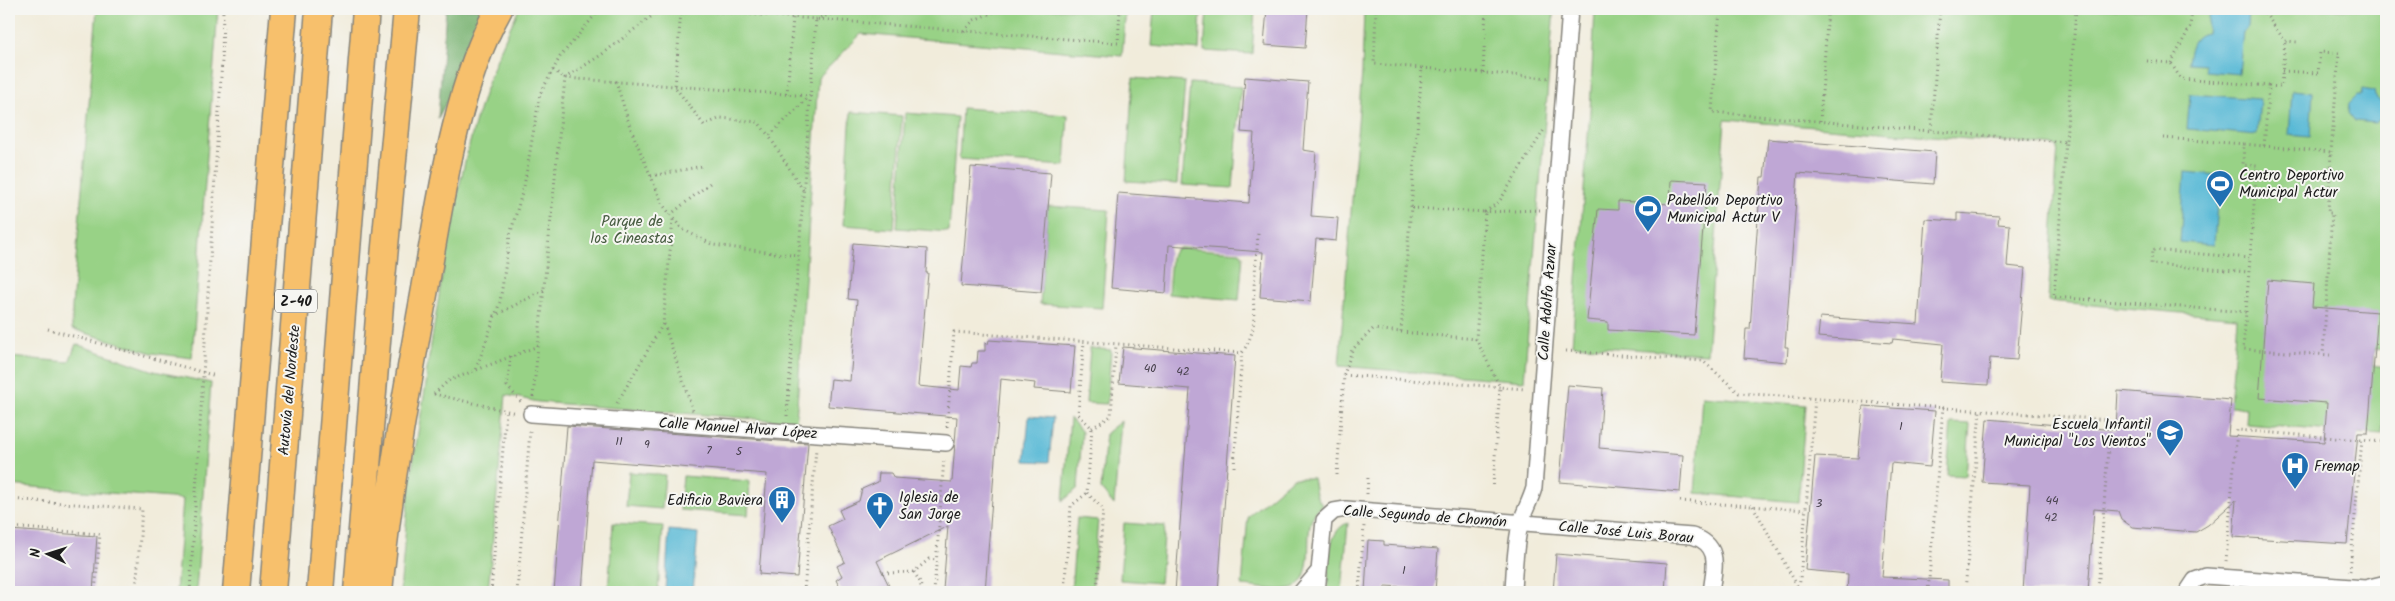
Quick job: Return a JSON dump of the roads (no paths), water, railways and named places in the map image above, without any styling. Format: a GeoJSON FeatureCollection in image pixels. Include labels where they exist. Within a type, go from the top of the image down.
{"type":"FeatureCollection","features":[{"type":"Feature","properties":{"kind":"highway"},"geometry":{"type":"LineString","coordinates":[[236,592],[284,9]]}},
{"type":"Feature","properties":{"kind":"highway","name":"Autovía del Nordeste"},"geometry":{"type":"LineString","coordinates":[[273,592],[319,9]]}},
{"type":"Feature","properties":{"kind":"highway"},"geometry":{"type":"LineString","coordinates":[[320,592],[366,9]]}},
{"type":"Feature","properties":{"kind":"highway"},"geometry":{"type":"LineString","coordinates":[[357,592],[382,279],[408,9]]}},
{"type":"Feature","properties":{"kind":"highway"},"geometry":{"type":"LineString","coordinates":[[366,592],[391,279],[408,9]]}},
{"type":"Feature","properties":{"kind":"highway"},"geometry":{"type":"LineString","coordinates":[[379,592],[403,414],[439,207],[458,124],[474,67],[499,9]]}},
{"type":"Feature","properties":{"kind":"street","name":"Calle Adolfo Aznar"},"geometry":{"type":"LineString","coordinates":[[1512,592],[1516,545],[1521,522],[1530,506],[1534,488],[1570,9]]}},
{"type":"Feature","properties":{"kind":"street","name":"Calle Manuel Alvar López"},"geometry":{"type":"LineString","coordinates":[[531,414],[946,443]]}},
{"type":"Feature","properties":{"kind":"street","name":"Calle Segundo de Chomón"},"geometry":{"type":"LineString","coordinates":[[1317,592],[1324,520],[1328,515],[1339,509],[1521,522]]}},
{"type":"Feature","properties":{"kind":"street","name":"Calle José Luis Borau"},"geometry":{"type":"LineString","coordinates":[[1521,522],[1677,534],[1702,539],[1709,544],[1713,551],[1714,562],[1711,592]]}},
{"type":"Feature","properties":{"kind":"street"},"geometry":{"type":"LineString","coordinates":[[1301,592],[1318,572]]}},
{"type":"Feature","properties":{"kind":"street"},"geometry":{"type":"LineString","coordinates":[[2188,592],[2195,580],[2206,576],[2370,590],[2386,583]]}},
{"type":"Feature","properties":{"kind":"water"},"geometry":{"type":"Polygon","coordinates":[[[2209,9],[2249,9],[2248,27],[2243,31],[2239,74],[2205,71],[2204,64],[2188,63],[2194,40],[2207,33],[2209,9]]]}},
{"type":"Feature","properties":{"kind":"water"},"geometry":{"type":"Polygon","coordinates":[[[2362,89],[2374,91],[2375,96],[2384,106],[2383,117],[2375,123],[2355,121],[2348,112],[2349,103],[2357,95],[2361,95],[2362,89]]]}},
{"type":"Feature","properties":{"kind":"water"},"geometry":{"type":"Polygon","coordinates":[[[2292,90],[2313,92],[2310,137],[2289,135],[2292,90]]]}},
{"type":"Feature","properties":{"kind":"water"},"geometry":{"type":"Polygon","coordinates":[[[2190,94],[2260,99],[2257,135],[2187,129],[2190,94]]]}},
{"type":"Feature","properties":{"kind":"water"},"geometry":{"type":"Polygon","coordinates":[[[2185,172],[2219,175],[2214,245],[2180,242],[2185,172]]]}},
{"type":"Feature","properties":{"kind":"water"},"geometry":{"type":"Polygon","coordinates":[[[1029,416],[1053,418],[1049,462],[1025,461],[1029,416]]]}},
{"type":"Feature","properties":{"kind":"water"},"geometry":{"type":"Polygon","coordinates":[[[669,530],[698,533],[693,592],[665,590],[669,530]]]}},
{"type":"Feature","properties":{"kind":"place","name":"Centro Deportivo Municipal Actur"},"geometry":{"type":"Point","coordinates":[2220,208]}},
{"type":"Feature","properties":{"kind":"place","name":"Pabellón Deportivo Municipal Actur V"},"geometry":{"type":"Point","coordinates":[1648,233]}},
{"type":"Feature","properties":{"kind":"place","name":"Escuela Infantil Municipal \"Los Vientos\""},"geometry":{"type":"Point","coordinates":[2170,457]}},
{"type":"Feature","properties":{"kind":"place","name":"Fremap"},"geometry":{"type":"Point","coordinates":[2295,490]}},
{"type":"Feature","properties":{"kind":"place","name":"Edificio Baviera"},"geometry":{"type":"Point","coordinates":[782,524]}},
{"type":"Feature","properties":{"kind":"place","name":"Iglesia de San Jorge"},"geometry":{"type":"Point","coordinates":[880,530]}},
{"type":"Feature","properties":{"kind":"park label","name":"Parque de los Cineastas"},"geometry":{"type":"Point","coordinates":[632,230]}}]}
